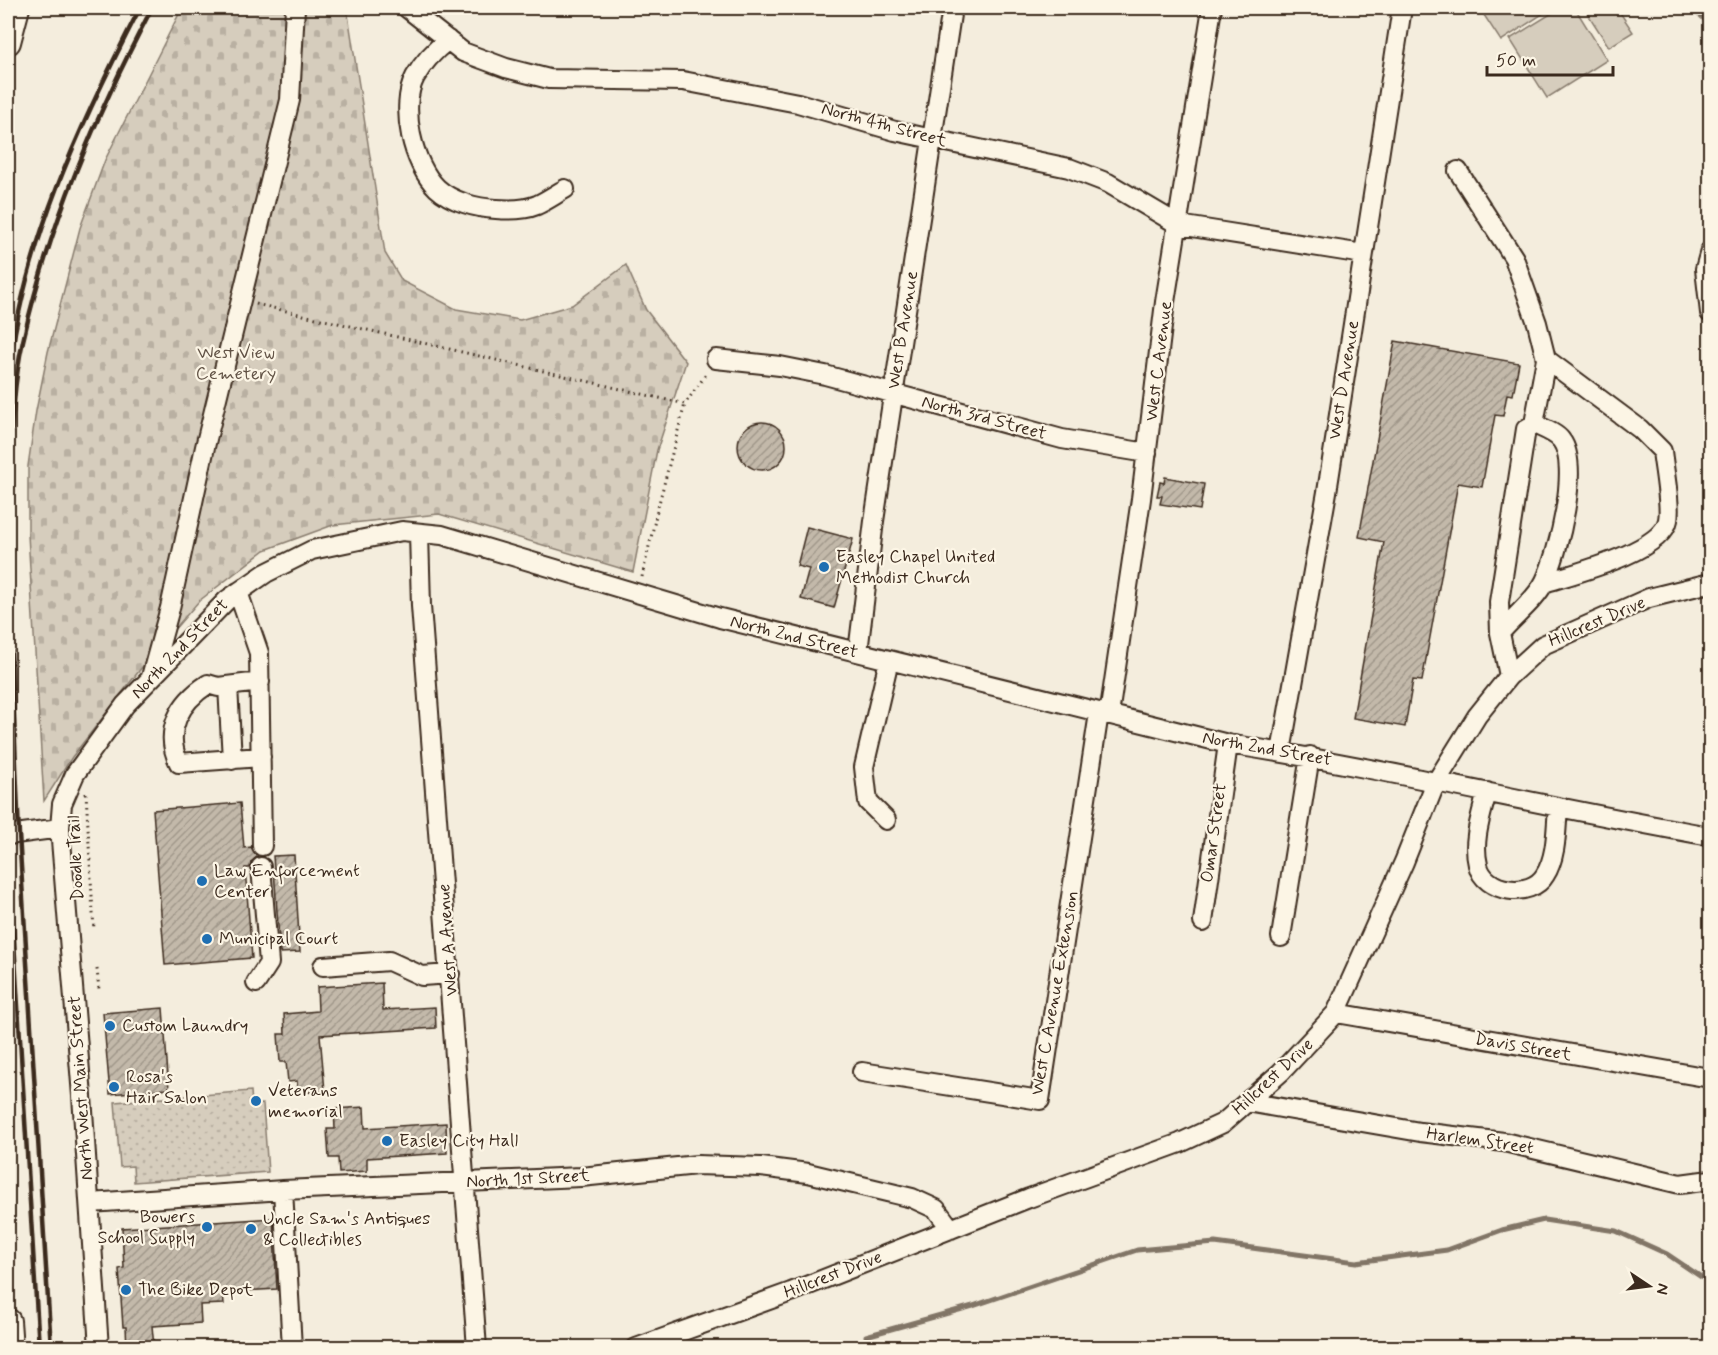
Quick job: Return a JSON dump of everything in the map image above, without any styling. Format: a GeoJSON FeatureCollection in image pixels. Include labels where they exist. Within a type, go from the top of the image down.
{"type":"FeatureCollection","features":[{"type":"Feature","properties":{"kind":"main road"},"geometry":{"type":"LineString","coordinates":[[8,42],[16,8]]}},
{"type":"Feature","properties":{"kind":"main road"},"geometry":{"type":"LineString","coordinates":[[8,1321],[10,1347]]}},
{"type":"Feature","properties":{"kind":"street"},"geometry":{"type":"LineString","coordinates":[[149,681],[170,608],[205,447],[290,100],[295,8]]}},
{"type":"Feature","properties":{"kind":"street","name":"North 4th Street"},"geometry":{"type":"LineString","coordinates":[[407,8],[463,52],[506,68],[549,79],[683,81],[798,103],[932,139],[1070,168],[1108,183],[1179,225],[1363,254]]}},
{"type":"Feature","properties":{"kind":"street","name":"West B Avenue"},"geometry":{"type":"LineString","coordinates":[[858,652],[874,521],[952,8]]}},
{"type":"Feature","properties":{"kind":"street","name":"West C Avenue"},"geometry":{"type":"LineString","coordinates":[[1104,714],[1147,453],[1166,302],[1212,8]]}},
{"type":"Feature","properties":{"kind":"street","name":"West D Avenue"},"geometry":{"type":"LineString","coordinates":[[1281,752],[1327,492],[1402,8]]}},
{"type":"Feature","properties":{"kind":"street"},"geometry":{"type":"LineString","coordinates":[[448,40],[431,53],[414,79],[409,106],[410,136],[419,162],[437,188],[457,200],[482,208],[510,210],[536,205],[565,189]]}},
{"type":"Feature","properties":{"kind":"street"},"geometry":{"type":"LineString","coordinates":[[1458,171],[1514,258],[1537,323],[1546,359],[1534,424],[1527,429],[1499,602],[1500,633],[1509,676]]}},
{"type":"Feature","properties":{"kind":"street"},"geometry":{"type":"LineString","coordinates":[[1710,251],[1705,268],[1710,313]]}},
{"type":"Feature","properties":{"kind":"street","name":"North 3rd Street"},"geometry":{"type":"LineString","coordinates":[[716,359],[780,366],[825,375],[1062,439],[1147,453]]}},
{"type":"Feature","properties":{"kind":"street"},"geometry":{"type":"LineString","coordinates":[[1544,583],[1645,547],[1662,534],[1668,520],[1662,451],[1640,429],[1546,359]]}},
{"type":"Feature","properties":{"kind":"street"},"geometry":{"type":"LineString","coordinates":[[1500,633],[1544,583],[1556,551],[1570,470],[1568,454],[1561,438],[1534,424]]}},
{"type":"Feature","properties":{"kind":"street","name":"North 2nd Street"},"geometry":{"type":"LineString","coordinates":[[60,828],[62,804],[75,774],[125,705],[227,600],[266,573],[312,550],[402,531],[453,537],[720,618],[1228,744],[1310,756],[1710,836]]}},
{"type":"Feature","properties":{"kind":"street","name":"West A Avenue"},"geometry":{"type":"LineString","coordinates":[[419,533],[421,606],[477,1347]]}},
{"type":"Feature","properties":{"kind":"street","name":"Hillcrest Drive"},"geometry":{"type":"LineString","coordinates":[[636,1347],[791,1292],[1180,1143],[1223,1123],[1311,1043],[1336,1013],[1404,862],[1436,782],[1477,717],[1509,676],[1543,645],[1649,598],[1710,583]]}},
{"type":"Feature","properties":{"kind":"street"},"geometry":{"type":"LineString","coordinates":[[238,592],[259,653],[262,846]]}},
{"type":"Feature","properties":{"kind":"street"},"geometry":{"type":"LineString","coordinates":[[886,820],[868,802],[864,767],[889,660]]}},
{"type":"Feature","properties":{"kind":"street"},"geometry":{"type":"LineString","coordinates":[[260,682],[218,687],[208,684],[194,693],[174,719],[174,736],[175,755],[179,764],[261,758]]}},
{"type":"Feature","properties":{"kind":"street"},"geometry":{"type":"LineString","coordinates":[[228,686],[232,760]]}},
{"type":"Feature","properties":{"kind":"street","name":"West C Avenue Extension"},"geometry":{"type":"LineString","coordinates":[[862,1072],[1040,1100],[1104,714]]}},
{"type":"Feature","properties":{"kind":"street","name":"Omar Street"},"geometry":{"type":"LineString","coordinates":[[1203,922],[1228,744]]}},
{"type":"Feature","properties":{"kind":"street"},"geometry":{"type":"LineString","coordinates":[[1281,937],[1310,756]]}},
{"type":"Feature","properties":{"kind":"street"},"geometry":{"type":"LineString","coordinates":[[1487,792],[1475,846],[1478,866],[1485,879],[1506,889],[1527,889],[1545,876],[1553,855],[1558,807]]}},
{"type":"Feature","properties":{"kind":"street"},"geometry":{"type":"LineString","coordinates":[[8,835],[60,828]]}},
{"type":"Feature","properties":{"kind":"street","name":"North West Main Street"},"geometry":{"type":"LineString","coordinates":[[60,828],[90,1203],[99,1347]]}},
{"type":"Feature","properties":{"kind":"street"},"geometry":{"type":"LineString","coordinates":[[256,983],[269,963],[261,867]]}},
{"type":"Feature","properties":{"kind":"street"},"geometry":{"type":"LineString","coordinates":[[323,966],[389,961],[422,976],[450,974]]}},
{"type":"Feature","properties":{"kind":"street","name":"Davis Street"},"geometry":{"type":"LineString","coordinates":[[1336,1013],[1710,1078]]}},
{"type":"Feature","properties":{"kind":"street","name":"Harlem Street"},"geometry":{"type":"LineString","coordinates":[[1247,1102],[1420,1132],[1504,1142],[1570,1155],[1680,1184],[1710,1180]]}},
{"type":"Feature","properties":{"kind":"street","name":"North 1st Street"},"geometry":{"type":"LineString","coordinates":[[90,1203],[283,1190],[581,1177],[696,1165],[761,1167],[808,1173],[912,1198],[936,1209],[951,1229]]}},
{"type":"Feature","properties":{"kind":"street"},"geometry":{"type":"LineString","coordinates":[[283,1190],[292,1347]]}},
{"type":"Feature","properties":{"kind":"path"},"geometry":{"type":"LineString","coordinates":[[242,301],[685,404]]}},
{"type":"Feature","properties":{"kind":"path"},"geometry":{"type":"LineString","coordinates":[[640,593],[658,507],[685,404],[716,359]]}},
{"type":"Feature","properties":{"kind":"path","name":"Doodle Trail"},"geometry":{"type":"LineString","coordinates":[[86,785],[94,930]]}},
{"type":"Feature","properties":{"kind":"path"},"geometry":{"type":"LineString","coordinates":[[97,969],[99,990]]}},
{"type":"Feature","properties":{"kind":"green space","name":"West View Cemetery"},"geometry":{"type":"Polygon","coordinates":[[[182,8],[347,8],[385,253],[402,281],[456,309],[520,320],[572,305],[626,265],[646,310],[686,362],[657,450],[633,572],[439,514],[333,525],[265,550],[199,601],[146,662],[72,757],[44,801],[28,535],[28,466],[36,411],[48,352],[80,228],[105,160],[182,8]]]}},
{"type":"Feature","properties":{"kind":"green space"},"geometry":{"type":"Polygon","coordinates":[[[1488,8],[1545,8],[1547,11],[1501,41],[1482,12],[1488,8]]]}},
{"type":"Feature","properties":{"kind":"green space"},"geometry":{"type":"Polygon","coordinates":[[[1551,8],[1575,8],[1607,60],[1547,98],[1510,39],[1554,12],[1551,8]]]}},
{"type":"Feature","properties":{"kind":"green space"},"geometry":{"type":"Polygon","coordinates":[[[1584,8],[1617,8],[1633,32],[1609,47],[1584,8]]]}},
{"type":"Feature","properties":{"kind":"green space"},"geometry":{"type":"Polygon","coordinates":[[[251,1091],[252,1105],[263,1104],[268,1172],[134,1182],[133,1166],[120,1167],[115,1102],[251,1091]]]}},
{"type":"Feature","properties":{"kind":"building"},"geometry":{"type":"Polygon","coordinates":[[[1395,341],[1519,363],[1513,395],[1507,394],[1503,416],[1495,415],[1482,487],[1458,483],[1422,681],[1413,680],[1405,727],[1353,718],[1384,542],[1359,537],[1395,341]]]}},
{"type":"Feature","properties":{"kind":"building"},"geometry":{"type":"Polygon","coordinates":[[[757,422],[767,422],[779,429],[786,441],[786,451],[779,463],[767,470],[757,470],[742,459],[738,451],[738,441],[749,426],[757,422]]]}},
{"type":"Feature","properties":{"kind":"building"},"geometry":{"type":"Polygon","coordinates":[[[1165,477],[1204,484],[1200,510],[1160,504],[1162,496],[1157,496],[1160,482],[1164,483],[1165,477]]]}},
{"type":"Feature","properties":{"kind":"building","name":"Easley Chapel United Methodist Church"},"geometry":{"type":"Polygon","coordinates":[[[807,527],[853,539],[834,608],[801,599],[809,569],[797,566],[807,527]]]}},
{"type":"Feature","properties":{"kind":"building","name":"Law Enforcement Center"},"geometry":{"type":"Polygon","coordinates":[[[240,803],[244,848],[251,847],[258,856],[251,862],[250,868],[245,868],[252,958],[165,965],[153,810],[240,803]]]}},
{"type":"Feature","properties":{"kind":"building"},"geometry":{"type":"Polygon","coordinates":[[[294,855],[300,952],[280,953],[273,856],[294,855]]]}},
{"type":"Feature","properties":{"kind":"building"},"geometry":{"type":"Polygon","coordinates":[[[382,983],[383,1010],[435,1007],[436,1028],[320,1035],[325,1091],[298,1093],[297,1081],[288,1082],[286,1062],[280,1062],[278,1034],[285,1034],[284,1014],[318,1011],[317,987],[382,983]]]}},
{"type":"Feature","properties":{"kind":"building"},"geometry":{"type":"Polygon","coordinates":[[[163,1008],[169,1089],[110,1094],[103,1013],[163,1008]]]}},
{"type":"Feature","properties":{"kind":"building","name":"Easley City Hall"},"geometry":{"type":"Polygon","coordinates":[[[364,1107],[365,1128],[446,1123],[447,1153],[367,1158],[367,1171],[339,1173],[338,1158],[329,1158],[327,1129],[335,1129],[334,1109],[364,1107]]]}},
{"type":"Feature","properties":{"kind":"building"},"geometry":{"type":"Polygon","coordinates":[[[273,1218],[277,1289],[223,1292],[224,1304],[200,1305],[201,1323],[152,1326],[154,1347],[127,1347],[126,1327],[123,1327],[119,1269],[124,1268],[122,1228],[273,1218]]]}},
{"type":"Feature","properties":{"kind":"waterway"},"geometry":{"type":"LineString","coordinates":[[1692,8],[1710,24]]}},
{"type":"Feature","properties":{"kind":"waterway"},"geometry":{"type":"LineString","coordinates":[[866,1336],[973,1306],[1137,1250],[1215,1243],[1356,1262],[1447,1250],[1502,1230],[1544,1220],[1616,1231],[1667,1254],[1710,1283]]}},
{"type":"Feature","properties":{"kind":"railway"},"geometry":{"type":"LineString","coordinates":[[8,380],[15,331],[40,235],[96,96],[140,8]]}},
{"type":"Feature","properties":{"kind":"railway"},"geometry":{"type":"LineString","coordinates":[[8,499],[16,379],[34,297],[77,170],[112,88],[152,8]]}},
{"type":"Feature","properties":{"kind":"railway"},"geometry":{"type":"LineString","coordinates":[[8,579],[19,834],[51,1348]]}},
{"type":"Feature","properties":{"kind":"railway"},"geometry":{"type":"LineString","coordinates":[[8,843],[39,1348]]}},
{"type":"Feature","properties":{"kind":"place","name":"Easley Chapel United Methodist Church"},"geometry":{"type":"Point","coordinates":[824,567]}},
{"type":"Feature","properties":{"kind":"place","name":"Law Enforcement Center"},"geometry":{"type":"Point","coordinates":[202,881]}},
{"type":"Feature","properties":{"kind":"place","name":"Municipal Court"},"geometry":{"type":"Point","coordinates":[207,939]}},
{"type":"Feature","properties":{"kind":"place","name":"Custom Laundry"},"geometry":{"type":"Point","coordinates":[110,1026]}},
{"type":"Feature","properties":{"kind":"place","name":"Rosa's Hair Salon"},"geometry":{"type":"Point","coordinates":[114,1087]}},
{"type":"Feature","properties":{"kind":"place","name":"Veterans memorial"},"geometry":{"type":"Point","coordinates":[256,1101]}},
{"type":"Feature","properties":{"kind":"place","name":"Easley City Hall"},"geometry":{"type":"Point","coordinates":[387,1141]}},
{"type":"Feature","properties":{"kind":"place","name":"Bowers School Supply"},"geometry":{"type":"Point","coordinates":[207,1227]}},
{"type":"Feature","properties":{"kind":"place","name":"Uncle Sam's Antiques & Collectibles"},"geometry":{"type":"Point","coordinates":[251,1229]}},
{"type":"Feature","properties":{"kind":"place","name":"The Bike Depot"},"geometry":{"type":"Point","coordinates":[126,1290]}}]}
